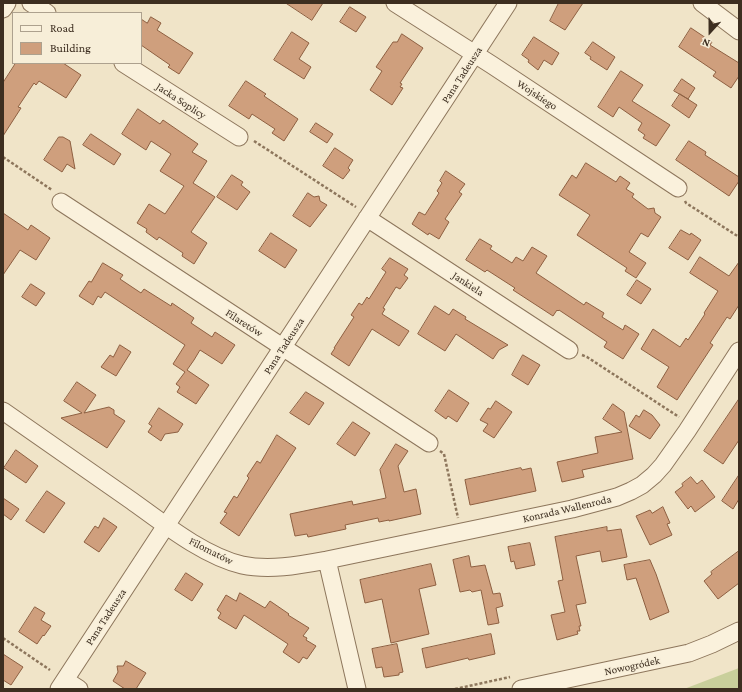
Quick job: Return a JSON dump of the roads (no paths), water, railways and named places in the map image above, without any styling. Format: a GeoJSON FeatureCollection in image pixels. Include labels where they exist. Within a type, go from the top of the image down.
{"type":"FeatureCollection","features":[{"type":"Feature","properties":{"kind":"street"},"geometry":{"type":"LineString","coordinates":[[3,9],[7,3]]}},
{"type":"Feature","properties":{"kind":"street"},"geometry":{"type":"LineString","coordinates":[[32,3],[46,12]]}},
{"type":"Feature","properties":{"kind":"street","name":"Wojskiego"},"geometry":{"type":"LineString","coordinates":[[395,3],[476,54],[678,188]]}},
{"type":"Feature","properties":{"kind":"street","name":"Pana Tadeusza"},"geometry":{"type":"LineString","coordinates":[[62,684],[283,348],[362,213],[476,54],[508,3]]}},
{"type":"Feature","properties":{"kind":"street"},"geometry":{"type":"LineString","coordinates":[[702,3],[739,31]]}},
{"type":"Feature","properties":{"kind":"street","name":"Jacka Soplicy"},"geometry":{"type":"LineString","coordinates":[[125,64],[239,138]]}},
{"type":"Feature","properties":{"kind":"street","name":"Filaretów"},"geometry":{"type":"LineString","coordinates":[[61,202],[429,443]]}},
{"type":"Feature","properties":{"kind":"street","name":"Jankiela"},"geometry":{"type":"LineString","coordinates":[[362,213],[569,350]]}},
{"type":"Feature","properties":{"kind":"street","name":"Konrada Wallenroda"},"geometry":{"type":"LineString","coordinates":[[327,560],[572,509],[617,497],[631,491],[654,475],[663,465],[739,351]]}},
{"type":"Feature","properties":{"kind":"street","name":"Filomatów"},"geometry":{"type":"LineString","coordinates":[[3,411],[166,526],[221,558],[244,566],[273,567],[302,565],[327,560]]}},
{"type":"Feature","properties":{"kind":"street"},"geometry":{"type":"LineString","coordinates":[[327,560],[357,689]]}},
{"type":"Feature","properties":{"kind":"street","name":"Nowogródek"},"geometry":{"type":"LineString","coordinates":[[521,689],[689,653],[739,631]]}},
{"type":"Feature","properties":{"kind":"street"},"geometry":{"type":"LineString","coordinates":[[62,684],[79,689]]}}]}
